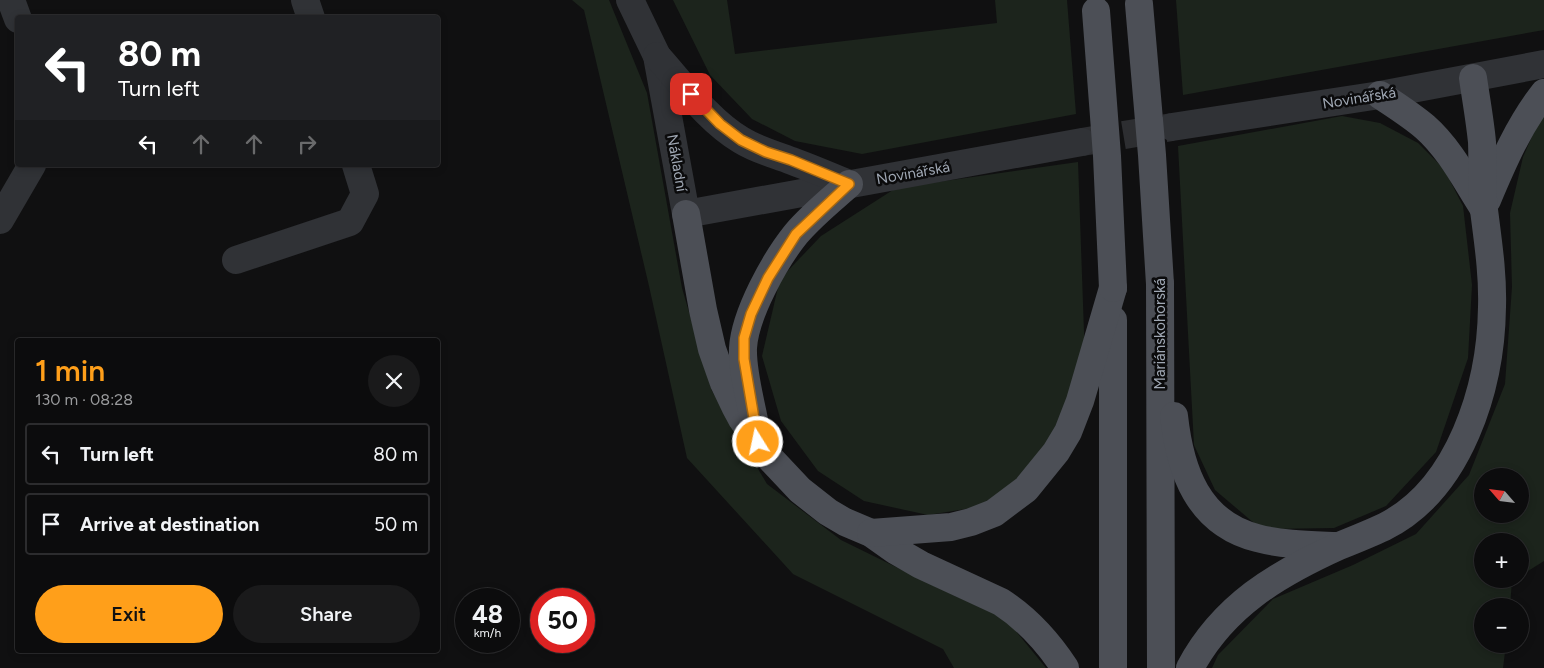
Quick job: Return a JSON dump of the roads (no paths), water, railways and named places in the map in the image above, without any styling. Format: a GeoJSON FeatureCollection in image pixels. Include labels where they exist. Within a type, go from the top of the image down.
{"type":"FeatureCollection","features":[{"type":"Feature","properties":{"kind":"main road","name":"Mariánskohorská"},"geometry":{"type":"LineString","coordinates":[[1139,2],[1152,155],[1160,284],[1161,668]]}},
{"type":"Feature","properties":{"kind":"main road"},"geometry":{"type":"LineString","coordinates":[[1095,6],[1107,156],[1113,288],[1113,668]]}},
{"type":"Feature","properties":{"kind":"main road"},"geometry":{"type":"LineString","coordinates":[[1190,668],[1212,633],[1248,598],[1272,581],[1339,546],[1385,527],[1416,505],[1427,494],[1452,461],[1465,437],[1480,392],[1491,328],[1492,308],[1491,264],[1484,209],[1482,141],[1473,78]]}},
{"type":"Feature","properties":{"kind":"main road"},"geometry":{"type":"LineString","coordinates":[[1484,209],[1522,124],[1544,93]]}},
{"type":"Feature","properties":{"kind":"main road"},"geometry":{"type":"LineString","coordinates":[[1380,95],[1419,122],[1437,139],[1484,209]]}},
{"type":"Feature","properties":{"kind":"main road"},"geometry":{"type":"LineString","coordinates":[[758,442],[744,359],[744,338],[751,314],[772,272],[796,234],[849,184]]}},
{"type":"Feature","properties":{"kind":"main road"},"geometry":{"type":"LineString","coordinates":[[686,214],[712,349],[732,401],[742,420],[779,469],[813,501],[845,522],[872,533],[895,550],[921,565],[1001,602],[1042,637],[1065,668]]}},
{"type":"Feature","properties":{"kind":"main road"},"geometry":{"type":"LineString","coordinates":[[1160,284],[1177,438],[1183,463],[1194,490],[1219,520],[1241,533],[1278,542],[1339,546]]}},
{"type":"Feature","properties":{"kind":"main road"},"geometry":{"type":"LineString","coordinates":[[872,533],[951,527],[971,522],[994,514],[1026,489],[1056,452],[1068,432],[1080,402],[1113,288]]}},
{"type":"Feature","properties":{"kind":"street"},"geometry":{"type":"LineString","coordinates":[[11,0],[17,15]]}},
{"type":"Feature","properties":{"kind":"street"},"geometry":{"type":"LineString","coordinates":[[305,0],[310,15]]}},
{"type":"Feature","properties":{"kind":"street","name":"Nákladní"},"geometry":{"type":"LineString","coordinates":[[630,0],[657,56],[686,214]]}},
{"type":"Feature","properties":{"kind":"street"},"geometry":{"type":"LineString","coordinates":[[657,56],[720,124],[741,140],[766,152],[791,160],[849,184]]}},
{"type":"Feature","properties":{"kind":"street","name":"Novinářská"},"geometry":{"type":"LineString","coordinates":[[1172,127],[1380,95],[1544,64]]}},
{"type":"Feature","properties":{"kind":"street","name":"Novinářská"},"geometry":{"type":"LineString","coordinates":[[686,214],[1082,142]]}},
{"type":"Feature","properties":{"kind":"street"},"geometry":{"type":"LineString","coordinates":[[0,220],[31,167]]}},
{"type":"Feature","properties":{"kind":"street"},"geometry":{"type":"LineString","coordinates":[[236,260],[350,222],[365,194],[357,167]]}},
{"type":"Feature","properties":{"kind":"tunnel"},"geometry":{"type":"LineString","coordinates":[[1082,142],[1172,127]]}}]}
